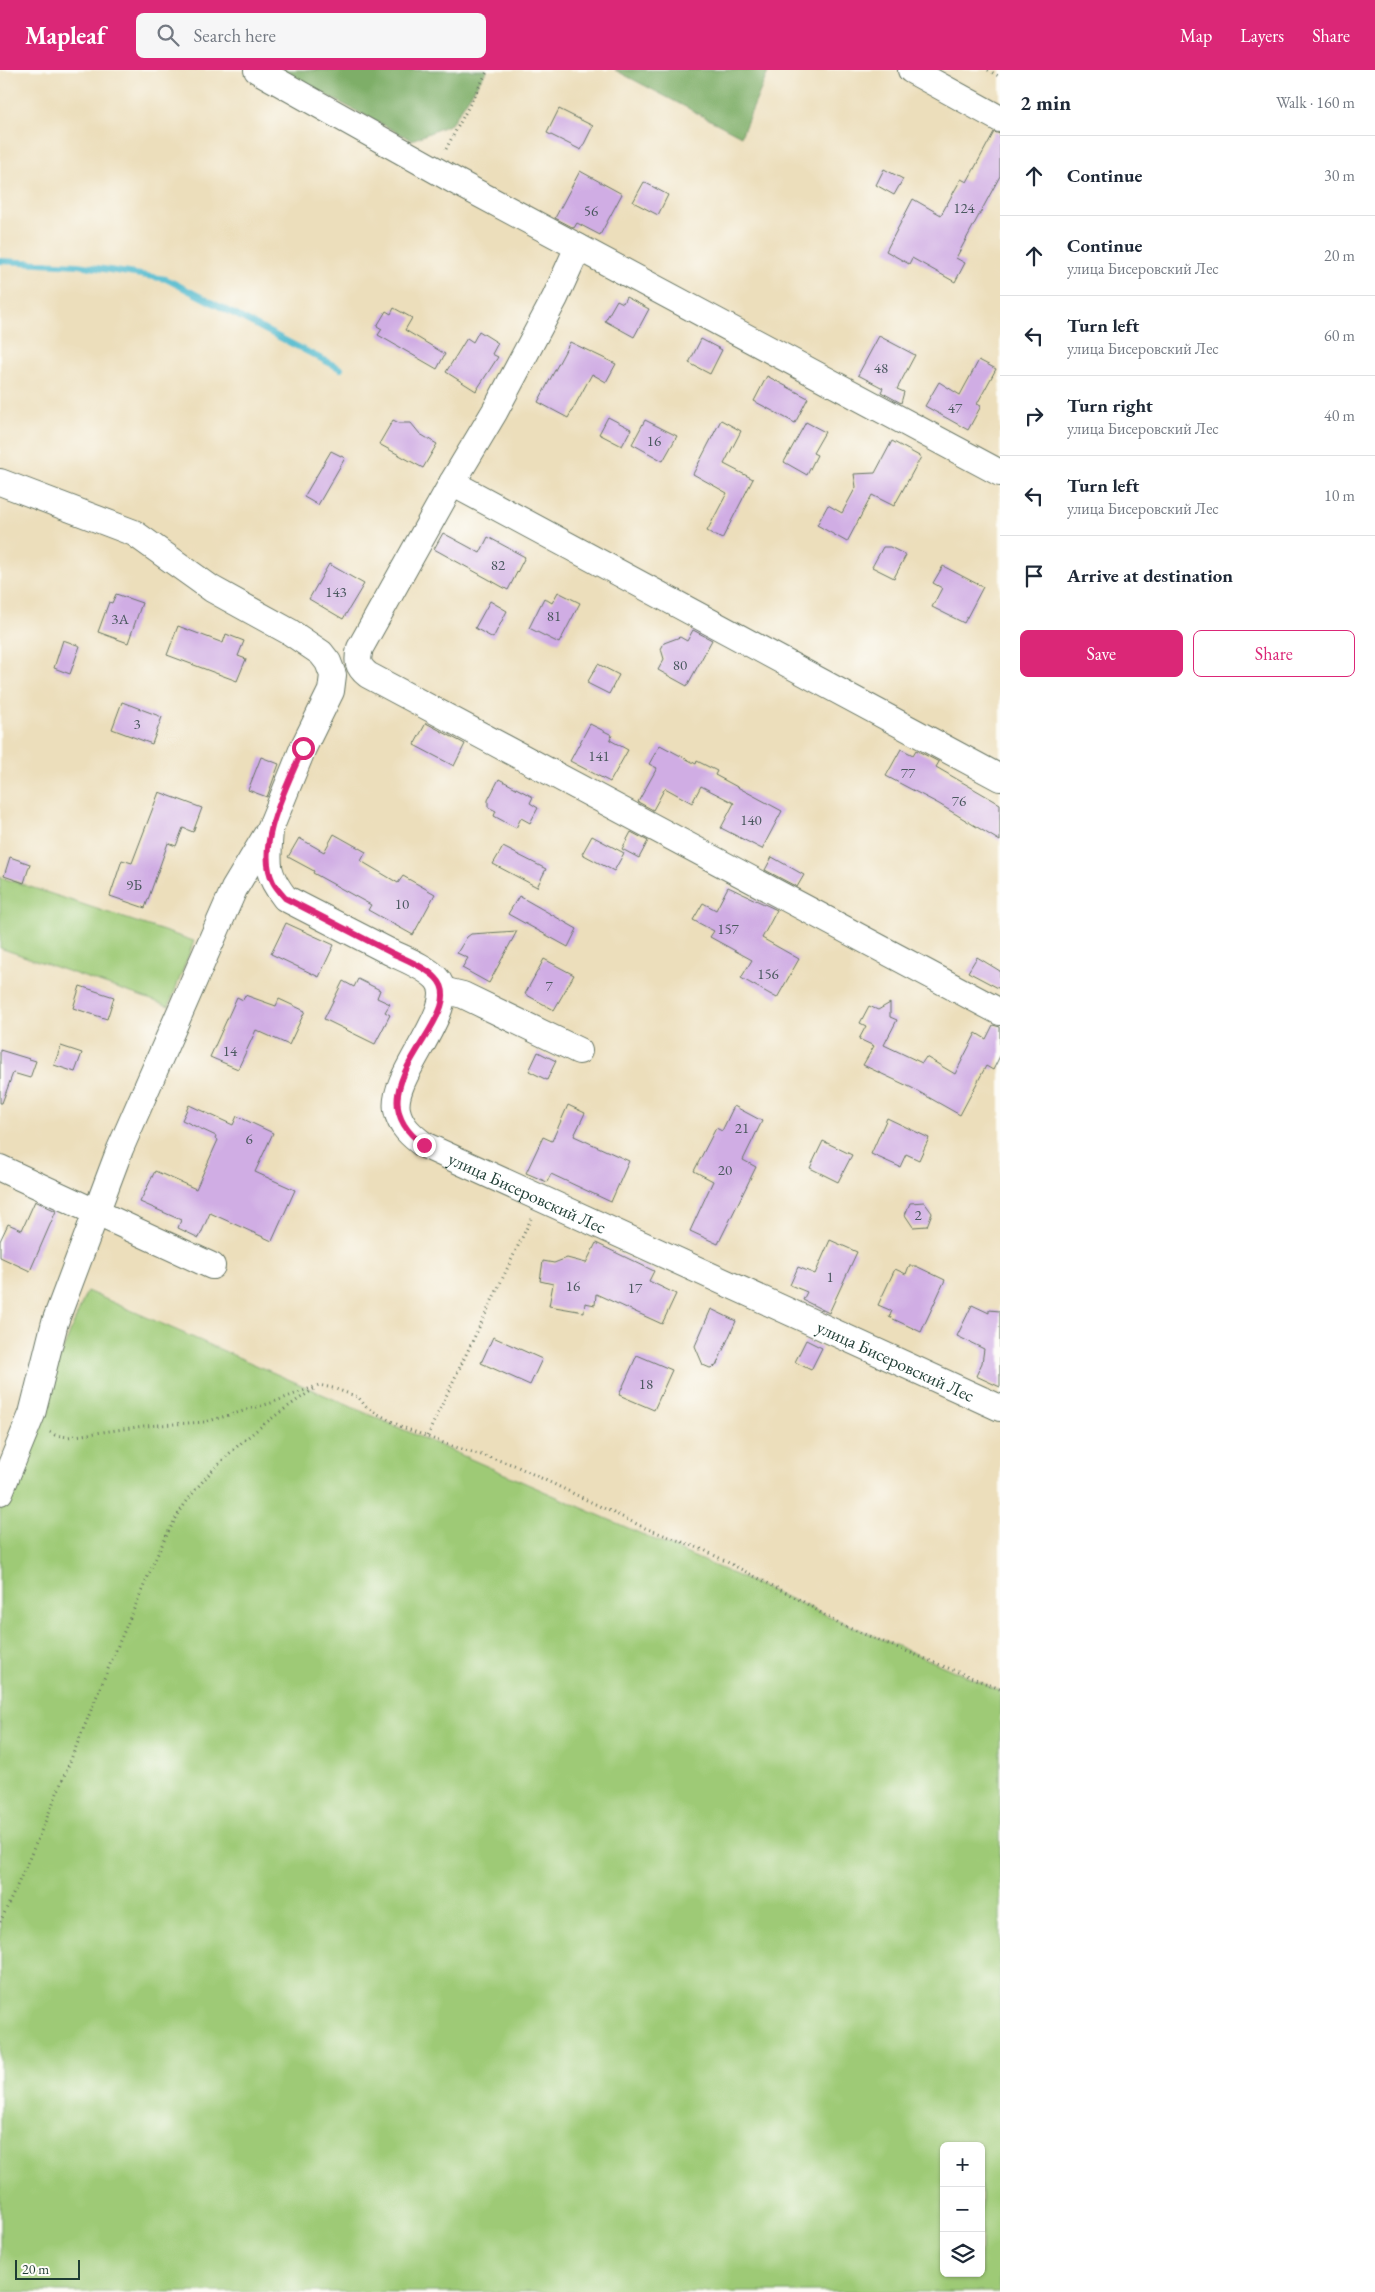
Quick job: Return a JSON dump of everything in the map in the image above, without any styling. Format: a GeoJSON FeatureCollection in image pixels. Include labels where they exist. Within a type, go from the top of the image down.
{"type":"FeatureCollection","features":[{"type":"Feature","properties":{"kind":"street"},"geometry":{"type":"LineString","coordinates":[[257,70],[435,170],[1000,473]]}},
{"type":"Feature","properties":{"kind":"street"},"geometry":{"type":"LineString","coordinates":[[912,70],[1000,119]]}},
{"type":"Feature","properties":{"kind":"street"},"geometry":{"type":"LineString","coordinates":[[578,247],[555,298],[495,411],[452,483],[360,648],[357,662],[360,668],[368,675],[1000,1012]]}},
{"type":"Feature","properties":{"kind":"street"},"geometry":{"type":"LineString","coordinates":[[0,482],[134,533],[212,589],[290,632],[321,653],[333,675],[332,691],[303,748],[270,829],[234,889],[120,1149],[55,1322],[32,1414],[0,1492]]}},
{"type":"Feature","properties":{"kind":"street"},"geometry":{"type":"LineString","coordinates":[[452,483],[1000,778]]}},
{"type":"Feature","properties":{"kind":"street"},"geometry":{"type":"LineString","coordinates":[[331,670],[357,662]]}},
{"type":"Feature","properties":{"kind":"street"},"geometry":{"type":"LineString","coordinates":[[270,829],[268,862],[273,882],[285,898],[437,978],[442,990],[463,995],[580,1051]]}},
{"type":"Feature","properties":{"kind":"street","name":"улица Бисеровский Лес"},"geometry":{"type":"LineString","coordinates":[[442,990],[442,1002],[436,1017],[399,1088],[397,1108],[400,1120],[410,1134],[424,1145],[1000,1408]]}},
{"type":"Feature","properties":{"kind":"street"},"geometry":{"type":"LineString","coordinates":[[0,1168],[212,1266]]}},
{"type":"Feature","properties":{"kind":"path"},"geometry":{"type":"LineString","coordinates":[[435,170],[488,70]]}},
{"type":"Feature","properties":{"kind":"path"},"geometry":{"type":"LineString","coordinates":[[988,70],[1000,77]]}},
{"type":"Feature","properties":{"kind":"path"},"geometry":{"type":"LineString","coordinates":[[427,1436],[541,1198]]}},
{"type":"Feature","properties":{"kind":"path"},"geometry":{"type":"LineString","coordinates":[[0,1922],[25,1871],[103,1679],[179,1513],[206,1478],[238,1446],[290,1404],[319,1386]]}},
{"type":"Feature","properties":{"kind":"path"},"geometry":{"type":"LineString","coordinates":[[32,1414],[40,1425],[55,1435],[68,1437],[144,1426],[205,1422],[271,1403],[319,1386],[358,1397],[367,1408],[402,1427],[514,1465],[645,1528],[704,1550],[802,1601],[839,1624],[1000,1689]]}},
{"type":"Feature","properties":{"kind":"green space"},"geometry":{"type":"Polygon","coordinates":[[[278,70],[487,70],[451,124],[412,140],[278,70]]]}},
{"type":"Feature","properties":{"kind":"green space"},"geometry":{"type":"Polygon","coordinates":[[[615,70],[769,70],[741,136],[615,70]]]}},
{"type":"Feature","properties":{"kind":"green space"},"geometry":{"type":"Polygon","coordinates":[[[0,877],[194,941],[169,1006],[0,948],[0,877]]]}},
{"type":"Feature","properties":{"kind":"green space"},"geometry":{"type":"Polygon","coordinates":[[[87,1291],[1000,1691],[1000,2292],[0,2292],[0,1504],[87,1291]]]}},
{"type":"Feature","properties":{"kind":"building"},"geometry":{"type":"Polygon","coordinates":[[[559,109],[593,126],[581,150],[547,133],[559,109]]]}},
{"type":"Feature","properties":{"kind":"building"},"geometry":{"type":"Polygon","coordinates":[[[994,132],[1000,134],[1000,176],[956,258],[965,263],[955,282],[912,258],[909,264],[886,251],[913,199],[941,215],[961,179],[967,182],[994,132]]]}},
{"type":"Feature","properties":{"kind":"building"},"geometry":{"type":"Polygon","coordinates":[[[884,169],[903,179],[894,195],[876,185],[884,169]]]}},
{"type":"Feature","properties":{"kind":"building"},"geometry":{"type":"Polygon","coordinates":[[[580,171],[622,194],[600,235],[577,223],[574,228],[555,218],[580,171]]]}},
{"type":"Feature","properties":{"kind":"building"},"geometry":{"type":"Polygon","coordinates":[[[644,182],[668,195],[658,215],[633,202],[644,182]]]}},
{"type":"Feature","properties":{"kind":"building"},"geometry":{"type":"Polygon","coordinates":[[[626,297],[649,309],[634,337],[605,321],[617,300],[623,303],[626,297]]]}},
{"type":"Feature","properties":{"kind":"building"},"geometry":{"type":"Polygon","coordinates":[[[394,308],[412,318],[405,330],[445,354],[437,369],[378,335],[382,329],[377,326],[386,311],[391,314],[394,308]]]}},
{"type":"Feature","properties":{"kind":"building"},"geometry":{"type":"Polygon","coordinates":[[[479,331],[498,343],[492,354],[498,357],[476,391],[446,372],[467,338],[473,342],[479,331]]]}},
{"type":"Feature","properties":{"kind":"building"},"geometry":{"type":"Polygon","coordinates":[[[879,336],[915,355],[897,389],[904,392],[901,403],[881,392],[883,388],[858,375],[879,336]]]}},
{"type":"Feature","properties":{"kind":"building"},"geometry":{"type":"Polygon","coordinates":[[[701,339],[722,350],[710,374],[689,363],[701,339]]]}},
{"type":"Feature","properties":{"kind":"building"},"geometry":{"type":"Polygon","coordinates":[[[570,342],[616,364],[606,382],[592,374],[568,418],[538,402],[570,342]]]}},
{"type":"Feature","properties":{"kind":"building"},"geometry":{"type":"Polygon","coordinates":[[[979,360],[996,369],[977,404],[981,406],[968,430],[925,406],[939,382],[960,395],[979,360]]]}},
{"type":"Feature","properties":{"kind":"building"},"geometry":{"type":"Polygon","coordinates":[[[767,376],[808,398],[795,423],[754,401],[767,376]]]}},
{"type":"Feature","properties":{"kind":"building"},"geometry":{"type":"Polygon","coordinates":[[[608,417],[631,429],[622,446],[599,434],[608,417]]]}},
{"type":"Feature","properties":{"kind":"building"},"geometry":{"type":"Polygon","coordinates":[[[393,420],[399,423],[411,423],[420,434],[437,444],[423,468],[379,444],[393,420]]]}},
{"type":"Feature","properties":{"kind":"building"},"geometry":{"type":"Polygon","coordinates":[[[645,420],[677,436],[663,461],[632,444],[645,420]]]}},
{"type":"Feature","properties":{"kind":"building"},"geometry":{"type":"Polygon","coordinates":[[[721,420],[741,431],[724,464],[753,479],[722,539],[707,531],[727,493],[693,474],[721,420]]]}},
{"type":"Feature","properties":{"kind":"building"},"geometry":{"type":"Polygon","coordinates":[[[806,422],[825,432],[813,453],[817,455],[807,475],[784,462],[806,422]]]}},
{"type":"Feature","properties":{"kind":"building"},"geometry":{"type":"Polygon","coordinates":[[[892,441],[921,457],[894,506],[872,495],[847,542],[817,525],[828,505],[842,513],[856,487],[854,474],[875,473],[892,441]]]}},
{"type":"Feature","properties":{"kind":"building"},"geometry":{"type":"Polygon","coordinates":[[[331,451],[345,458],[318,505],[304,497],[331,451]]]}},
{"type":"Feature","properties":{"kind":"building"},"geometry":{"type":"Polygon","coordinates":[[[443,533],[480,553],[488,537],[525,557],[508,590],[434,549],[443,533]]]}},
{"type":"Feature","properties":{"kind":"building"},"geometry":{"type":"Polygon","coordinates":[[[883,547],[890,547],[906,555],[894,578],[872,567],[883,547]]]}},
{"type":"Feature","properties":{"kind":"building"},"geometry":{"type":"Polygon","coordinates":[[[329,564],[364,584],[343,619],[309,599],[329,564]]]}},
{"type":"Feature","properties":{"kind":"building"},"geometry":{"type":"Polygon","coordinates":[[[943,566],[983,587],[964,623],[932,607],[942,588],[933,583],[943,566]]]}},
{"type":"Feature","properties":{"kind":"building"},"geometry":{"type":"Polygon","coordinates":[[[558,592],[580,603],[559,643],[529,628],[544,598],[552,603],[558,592]]]}},
{"type":"Feature","properties":{"kind":"building"},"geometry":{"type":"Polygon","coordinates":[[[116,594],[142,603],[128,643],[98,632],[109,602],[112,603],[116,594]]]}},
{"type":"Feature","properties":{"kind":"building"},"geometry":{"type":"Polygon","coordinates":[[[490,601],[507,611],[493,638],[475,628],[490,601]]]}},
{"type":"Feature","properties":{"kind":"building"},"geometry":{"type":"Polygon","coordinates":[[[178,626],[223,643],[226,634],[244,641],[238,656],[246,659],[237,681],[167,655],[178,626]]]}},
{"type":"Feature","properties":{"kind":"building"},"geometry":{"type":"Polygon","coordinates":[[[693,630],[712,640],[687,686],[658,670],[664,659],[661,649],[664,643],[680,637],[687,641],[693,630]]]}},
{"type":"Feature","properties":{"kind":"building"},"geometry":{"type":"Polygon","coordinates":[[[63,640],[80,646],[70,674],[54,668],[63,640]]]}},
{"type":"Feature","properties":{"kind":"building"},"geometry":{"type":"Polygon","coordinates":[[[598,664],[619,675],[609,694],[587,683],[598,664]]]}},
{"type":"Feature","properties":{"kind":"building"},"geometry":{"type":"Polygon","coordinates":[[[122,702],[162,717],[152,744],[112,729],[122,702]]]}},
{"type":"Feature","properties":{"kind":"building"},"geometry":{"type":"Polygon","coordinates":[[[426,723],[465,744],[454,766],[414,745],[426,723]]]}},
{"type":"Feature","properties":{"kind":"building"},"geometry":{"type":"Polygon","coordinates":[[[590,724],[612,735],[610,740],[628,750],[610,782],[570,761],[590,724]]]}},
{"type":"Feature","properties":{"kind":"building"},"geometry":{"type":"Polygon","coordinates":[[[660,745],[696,764],[697,761],[717,771],[715,775],[782,811],[762,849],[721,828],[734,803],[701,786],[692,803],[665,788],[653,810],[638,802],[657,768],[649,764],[660,745]]]}},
{"type":"Feature","properties":{"kind":"building"},"geometry":{"type":"Polygon","coordinates":[[[901,749],[913,755],[916,750],[939,762],[936,767],[1000,804],[1000,841],[939,804],[886,776],[901,749]]]}},
{"type":"Feature","properties":{"kind":"building"},"geometry":{"type":"Polygon","coordinates":[[[261,757],[279,764],[267,797],[248,790],[261,757]]]}},
{"type":"Feature","properties":{"kind":"building"},"geometry":{"type":"Polygon","coordinates":[[[499,779],[533,797],[530,803],[538,808],[530,823],[521,818],[516,828],[494,816],[496,811],[488,807],[488,800],[499,779]]]}},
{"type":"Feature","properties":{"kind":"building"},"geometry":{"type":"Polygon","coordinates":[[[159,792],[202,808],[193,832],[183,828],[176,846],[168,843],[145,908],[110,896],[122,860],[132,863],[159,792]]]}},
{"type":"Feature","properties":{"kind":"building"},"geometry":{"type":"Polygon","coordinates":[[[631,832],[648,841],[639,858],[622,849],[631,832]]]}},
{"type":"Feature","properties":{"kind":"building"},"geometry":{"type":"Polygon","coordinates":[[[334,834],[366,852],[361,861],[398,883],[403,876],[435,894],[413,935],[368,910],[371,905],[288,857],[299,838],[324,852],[334,834]]]}},
{"type":"Feature","properties":{"kind":"building"},"geometry":{"type":"Polygon","coordinates":[[[592,836],[624,853],[614,871],[582,854],[592,836]]]}},
{"type":"Feature","properties":{"kind":"building"},"geometry":{"type":"Polygon","coordinates":[[[503,847],[546,869],[537,887],[493,864],[503,847]]]}},
{"type":"Feature","properties":{"kind":"building"},"geometry":{"type":"Polygon","coordinates":[[[10,857],[30,864],[24,883],[4,876],[10,857]]]}},
{"type":"Feature","properties":{"kind":"building"},"geometry":{"type":"Polygon","coordinates":[[[772,857],[804,875],[797,887],[765,870],[772,857]]]}},
{"type":"Feature","properties":{"kind":"building"},"geometry":{"type":"Polygon","coordinates":[[[728,887],[777,910],[762,938],[799,959],[777,998],[741,978],[752,960],[710,937],[714,931],[693,920],[703,903],[716,910],[728,887]]]}},
{"type":"Feature","properties":{"kind":"building"},"geometry":{"type":"Polygon","coordinates":[[[519,896],[577,929],[568,947],[508,914],[519,896]]]}},
{"type":"Feature","properties":{"kind":"building"},"geometry":{"type":"Polygon","coordinates":[[[286,923],[334,945],[319,977],[271,954],[286,923]]]}},
{"type":"Feature","properties":{"kind":"building"},"geometry":{"type":"Polygon","coordinates":[[[517,931],[489,983],[462,968],[468,958],[457,953],[471,934],[517,931]]]}},
{"type":"Feature","properties":{"kind":"building"},"geometry":{"type":"Polygon","coordinates":[[[977,957],[1000,971],[1000,989],[968,972],[977,957]]]}},
{"type":"Feature","properties":{"kind":"building"},"geometry":{"type":"Polygon","coordinates":[[[544,959],[574,975],[554,1010],[525,994],[544,959]]]}},
{"type":"Feature","properties":{"kind":"building"},"geometry":{"type":"Polygon","coordinates":[[[358,979],[380,990],[377,998],[390,1004],[385,1012],[390,1015],[375,1044],[324,1019],[343,981],[354,987],[358,979]]]}},
{"type":"Feature","properties":{"kind":"building"},"geometry":{"type":"Polygon","coordinates":[[[80,986],[114,997],[107,1019],[73,1008],[80,986]]]}},
{"type":"Feature","properties":{"kind":"building"},"geometry":{"type":"Polygon","coordinates":[[[245,995],[276,1006],[279,999],[305,1011],[289,1045],[256,1030],[238,1069],[210,1057],[237,997],[243,1000],[245,995]]]}},
{"type":"Feature","properties":{"kind":"building"},"geometry":{"type":"Polygon","coordinates":[[[890,1003],[890,1017],[897,1020],[884,1045],[922,1063],[926,1057],[955,1074],[976,1033],[986,1039],[993,1025],[1000,1027],[1000,1056],[993,1070],[986,1066],[960,1115],[912,1088],[863,1065],[874,1046],[859,1039],[866,1026],[860,1023],[869,1006],[878,1010],[890,1003]]]}},
{"type":"Feature","properties":{"kind":"building"},"geometry":{"type":"Polygon","coordinates":[[[61,1046],[82,1053],[75,1072],[54,1065],[61,1046]]]}},
{"type":"Feature","properties":{"kind":"building"},"geometry":{"type":"Polygon","coordinates":[[[0,1050],[36,1061],[30,1078],[13,1073],[2,1103],[0,1103],[0,1050]]]}},
{"type":"Feature","properties":{"kind":"building"},"geometry":{"type":"Polygon","coordinates":[[[538,1052],[556,1061],[547,1080],[529,1071],[538,1052]]]}},
{"type":"Feature","properties":{"kind":"building"},"geometry":{"type":"Polygon","coordinates":[[[189,1105],[233,1125],[237,1116],[273,1133],[255,1172],[295,1190],[272,1241],[210,1213],[199,1238],[178,1228],[181,1220],[140,1202],[155,1171],[196,1189],[218,1140],[215,1138],[216,1136],[182,1120],[189,1105]]]}},
{"type":"Feature","properties":{"kind":"building"},"geometry":{"type":"Polygon","coordinates":[[[568,1105],[585,1113],[574,1136],[629,1161],[611,1202],[551,1174],[547,1182],[526,1173],[543,1137],[552,1141],[568,1105]]]}},
{"type":"Feature","properties":{"kind":"building"},"geometry":{"type":"Polygon","coordinates":[[[734,1106],[762,1121],[743,1160],[756,1167],[718,1244],[690,1231],[713,1181],[694,1171],[716,1128],[722,1131],[734,1106]]]}},
{"type":"Feature","properties":{"kind":"building"},"geometry":{"type":"Polygon","coordinates":[[[887,1118],[929,1138],[919,1160],[906,1154],[900,1167],[871,1154],[887,1118]]]}},
{"type":"Feature","properties":{"kind":"building"},"geometry":{"type":"Polygon","coordinates":[[[823,1141],[852,1155],[838,1182],[810,1168],[823,1141]]]}},
{"type":"Feature","properties":{"kind":"building"},"geometry":{"type":"Polygon","coordinates":[[[35,1201],[56,1211],[30,1271],[0,1257],[0,1241],[8,1224],[22,1230],[35,1201]]]}},
{"type":"Feature","properties":{"kind":"building"},"geometry":{"type":"Polygon","coordinates":[[[924,1202],[932,1213],[927,1226],[913,1227],[905,1215],[910,1203],[924,1202]]]}},
{"type":"Feature","properties":{"kind":"building"},"geometry":{"type":"Polygon","coordinates":[[[830,1240],[857,1252],[829,1313],[803,1300],[807,1292],[790,1285],[798,1267],[815,1274],[830,1240]]]}},
{"type":"Feature","properties":{"kind":"building"},"geometry":{"type":"Polygon","coordinates":[[[596,1243],[654,1271],[649,1281],[676,1294],[662,1324],[596,1294],[595,1305],[585,1303],[584,1312],[549,1306],[553,1284],[540,1281],[543,1261],[554,1263],[567,1258],[586,1263],[596,1243]]]}},
{"type":"Feature","properties":{"kind":"building"},"geometry":{"type":"Polygon","coordinates":[[[909,1266],[916,1266],[945,1280],[921,1332],[889,1317],[892,1311],[878,1305],[895,1269],[906,1274],[909,1266]]]}},
{"type":"Feature","properties":{"kind":"building"},"geometry":{"type":"Polygon","coordinates":[[[972,1305],[989,1313],[989,1310],[1000,1311],[1000,1387],[976,1376],[982,1363],[984,1349],[957,1336],[972,1305]]]}},
{"type":"Feature","properties":{"kind":"building"},"geometry":{"type":"Polygon","coordinates":[[[711,1309],[736,1321],[716,1366],[710,1368],[703,1365],[695,1346],[711,1309]]]}},
{"type":"Feature","properties":{"kind":"building"},"geometry":{"type":"Polygon","coordinates":[[[493,1337],[542,1359],[530,1385],[481,1363],[493,1337]]]}},
{"type":"Feature","properties":{"kind":"building"},"geometry":{"type":"Polygon","coordinates":[[[806,1340],[822,1348],[811,1370],[795,1362],[806,1340]]]}},
{"type":"Feature","properties":{"kind":"building"},"geometry":{"type":"Polygon","coordinates":[[[637,1355],[672,1370],[654,1410],[619,1395],[637,1355]]]}},
{"type":"Feature","properties":{"kind":"waterway"},"geometry":{"type":"LineString","coordinates":[[0,261],[78,265],[166,279],[341,369]]}},
{"type":"Feature","properties":{"kind":"route"},"geometry":{"type":"LineString","coordinates":[[303,748],[270,829],[268,862],[273,882],[285,898],[437,978],[442,990],[442,1002],[399,1088],[397,1108],[400,1120],[410,1134],[424,1145]]}}]}
